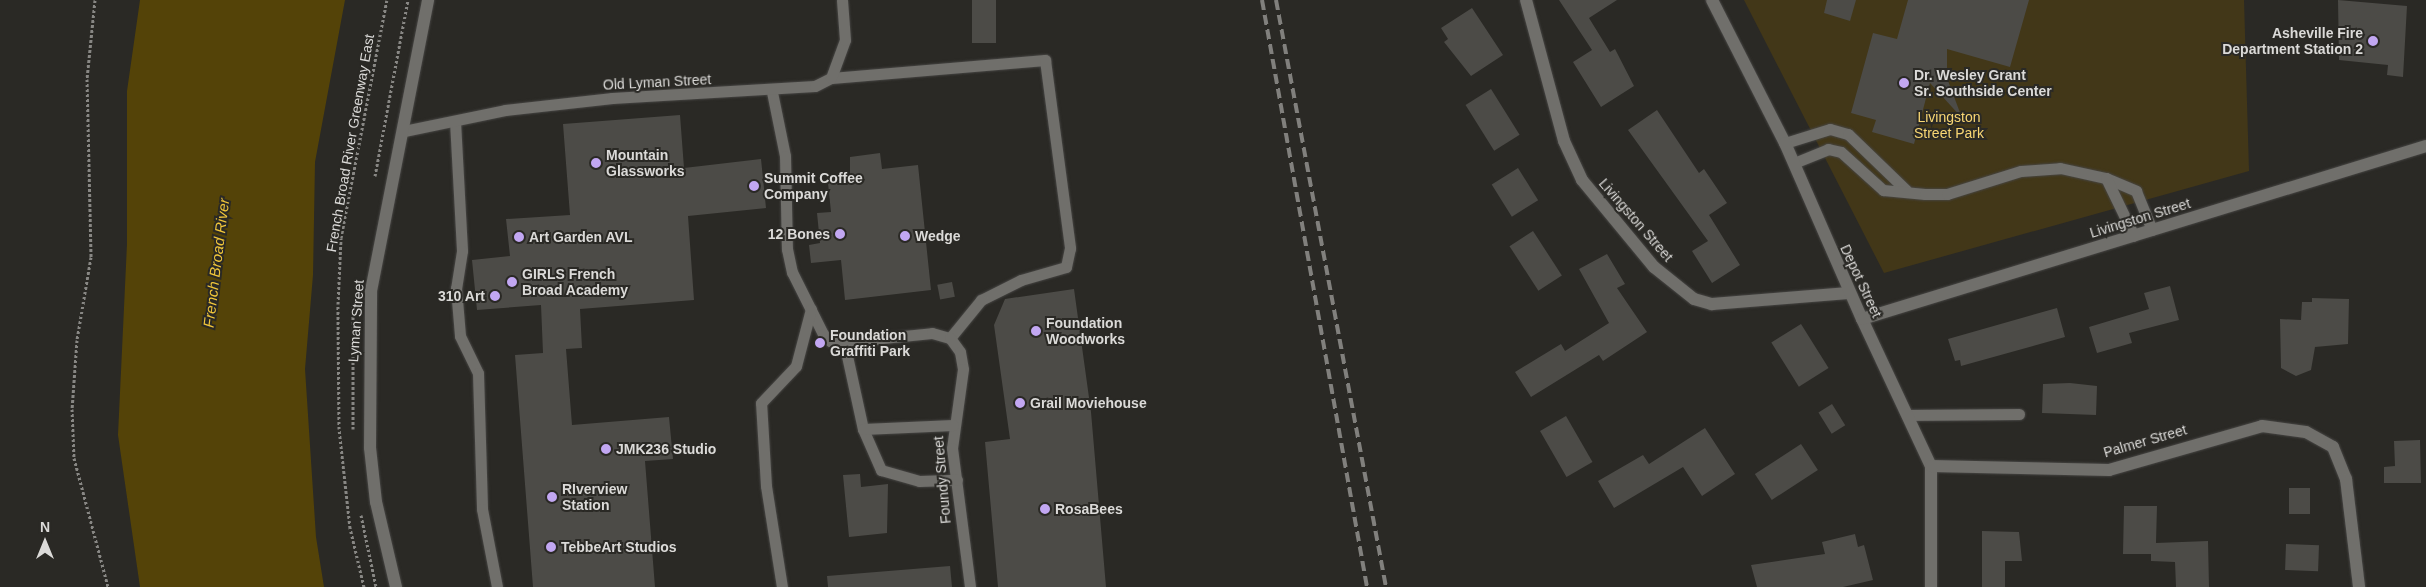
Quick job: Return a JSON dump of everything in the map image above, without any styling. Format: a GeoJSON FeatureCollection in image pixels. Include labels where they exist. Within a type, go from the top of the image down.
{"type":"FeatureCollection","features":[{"type":"Feature","properties":{"kind":"street","name":"Lyman Street"},"geometry":{"type":"LineString","coordinates":[[396,587],[376,502],[367,381],[371,291],[428,0]]}},
{"type":"Feature","properties":{"kind":"street","name":"Livingston Street"},"geometry":{"type":"LineString","coordinates":[[1526,0],[1564,141],[1582,180],[1654,267],[1694,299],[1712,304],[1848,293]]}},
{"type":"Feature","properties":{"kind":"street","name":"Depot Street"},"geometry":{"type":"LineString","coordinates":[[1712,0],[1785,143],[1848,293],[1931,466],[1931,587]]}},
{"type":"Feature","properties":{"kind":"street","name":"Livingston Street"},"geometry":{"type":"LineString","coordinates":[[1862,319],[2426,146]]}},
{"type":"Feature","properties":{"kind":"street","name":"Palmer Street"},"geometry":{"type":"LineString","coordinates":[[1931,466],[2109,470],[2262,426],[2306,432],[2332,447],[2346,479],[2359,587]]}},
{"type":"Feature","properties":{"kind":"lane"},"geometry":{"type":"LineString","coordinates":[[831,78],[845,40],[842,0]]}},
{"type":"Feature","properties":{"kind":"lane","name":"Old Lyman Street"},"geometry":{"type":"LineString","coordinates":[[404,130],[505,110],[612,98],[772,92],[815,86],[831,78],[1045,60],[1070,248],[1066,267],[1020,280],[981,300],[950,338]]}},
{"type":"Feature","properties":{"kind":"lane"},"geometry":{"type":"LineString","coordinates":[[772,92],[785,156],[787,249],[792,272],[811,310],[830,341],[844,342],[932,333],[950,338]]}},
{"type":"Feature","properties":{"kind":"lane"},"geometry":{"type":"LineString","coordinates":[[455,121],[462,251],[456,288],[460,336],[478,373],[482,509],[497,587]]}},
{"type":"Feature","properties":{"kind":"lane"},"geometry":{"type":"LineString","coordinates":[[1785,143],[1830,129],[1848,134],[1906,190]]}},
{"type":"Feature","properties":{"kind":"lane"},"geometry":{"type":"LineString","coordinates":[[1794,163],[1828,149],[1842,152],[1883,190],[1947,194],[2020,171],[2060,168],[2106,178],[2136,192],[2152,230]]}},
{"type":"Feature","properties":{"kind":"lane"},"geometry":{"type":"LineString","coordinates":[[2106,178],[2134,236]]}},
{"type":"Feature","properties":{"kind":"lane"},"geometry":{"type":"LineString","coordinates":[[782,587],[766,486],[761,403],[796,366],[811,310]]}},
{"type":"Feature","properties":{"kind":"lane","name":"Foundy Street"},"geometry":{"type":"LineString","coordinates":[[950,338],[960,352],[963,368],[953,425],[957,480],[970,587]]}},
{"type":"Feature","properties":{"kind":"lane"},"geometry":{"type":"LineString","coordinates":[[844,342],[863,429],[880,470],[919,481],[957,480]]}},
{"type":"Feature","properties":{"kind":"lane"},"geometry":{"type":"LineString","coordinates":[[1907,415],[2020,414]]}},
{"type":"Feature","properties":{"kind":"lane"},"geometry":{"type":"LineString","coordinates":[[863,429],[953,425]]}},
{"type":"Feature","properties":{"kind":"path"},"geometry":{"type":"LineString","coordinates":[[95,0],[87,79],[91,256],[77,340],[72,409],[74,458],[108,587]]}},
{"type":"Feature","properties":{"kind":"path","name":"French Broad River Greenway East"},"geometry":{"type":"LineString","coordinates":[[364,587],[350,528],[339,430],[338,304],[341,238],[387,0]]}},
{"type":"Feature","properties":{"kind":"green space","name":"Livingston Street Park"},"geometry":{"type":"Polygon","coordinates":[[[1744,0],[2244,0],[2249,171],[1884,273],[1744,0]]]}},
{"type":"Feature","properties":{"kind":"water","name":"French Broad River"},"geometry":{"type":"Polygon","coordinates":[[[140,0],[345,0],[315,162],[313,275],[305,369],[316,537],[324,587],[140,587],[118,435],[127,244],[127,91],[140,0]]]}},
{"type":"Feature","properties":{"kind":"building"},"geometry":{"type":"Polygon","coordinates":[[[972,0],[996,0],[996,43],[972,43],[972,0]]]}},
{"type":"Feature","properties":{"kind":"building"},"geometry":{"type":"Polygon","coordinates":[[[1559,0],[1617,0],[1589,18],[1610,52],[1615,49],[1634,86],[1601,107],[1573,62],[1592,50],[1559,0]]]}},
{"type":"Feature","properties":{"kind":"building"},"geometry":{"type":"Polygon","coordinates":[[[1827,0],[1856,0],[1850,21],[1824,13],[1827,0]]]}},
{"type":"Feature","properties":{"kind":"building"},"geometry":{"type":"Polygon","coordinates":[[[1908,0],[2029,0],[2010,67],[1947,49],[1947,78],[1962,118],[1930,83],[1914,144],[1872,132],[1876,120],[1851,113],[1873,33],[1897,39],[1908,0]]]}},
{"type":"Feature","properties":{"kind":"building","name":"Asheville Fire Department Station 2"},"geometry":{"type":"Polygon","coordinates":[[[2338,0],[2407,6],[2403,77],[2387,75],[2388,65],[2339,60],[2338,0]]]}},
{"type":"Feature","properties":{"kind":"building"},"geometry":{"type":"Polygon","coordinates":[[[1472,8],[1503,55],[1471,76],[1444,42],[1448,39],[1441,28],[1472,8]]]}},
{"type":"Feature","properties":{"kind":"building"},"geometry":{"type":"Polygon","coordinates":[[[1491,89],[1520,135],[1494,151],[1466,105],[1491,89]]]}},
{"type":"Feature","properties":{"kind":"building"},"geometry":{"type":"Polygon","coordinates":[[[1657,110],[1699,173],[1704,169],[1727,203],[1709,215],[1740,265],[1712,283],[1692,251],[1708,241],[1628,130],[1657,110]]]}},
{"type":"Feature","properties":{"kind":"building"},"geometry":{"type":"Polygon","coordinates":[[[680,115],[684,168],[761,159],[766,208],[688,216],[694,300],[580,309],[582,348],[566,349],[572,425],[669,417],[673,459],[645,461],[655,587],[533,587],[515,355],[543,353],[541,305],[477,310],[472,260],[510,256],[506,219],[570,215],[563,124],[680,115]]]}},
{"type":"Feature","properties":{"kind":"building"},"geometry":{"type":"Polygon","coordinates":[[[880,153],[882,169],[918,165],[931,290],[845,300],[841,260],[811,263],[809,245],[820,243],[817,213],[831,212],[828,183],[850,181],[850,157],[880,153]]]}},
{"type":"Feature","properties":{"kind":"building"},"geometry":{"type":"Polygon","coordinates":[[[1518,168],[1538,200],[1512,217],[1492,184],[1518,168]]]}},
{"type":"Feature","properties":{"kind":"building"},"geometry":{"type":"Polygon","coordinates":[[[1533,231],[1562,275],[1538,291],[1510,246],[1533,231]]]}},
{"type":"Feature","properties":{"kind":"building"},"geometry":{"type":"Polygon","coordinates":[[[1607,254],[1625,284],[1617,288],[1647,332],[1603,361],[1599,355],[1531,397],[1515,372],[1561,344],[1565,351],[1609,323],[1579,269],[1607,254]]]}},
{"type":"Feature","properties":{"kind":"building"},"geometry":{"type":"Polygon","coordinates":[[[952,282],[955,297],[940,300],[937,285],[952,282]]]}},
{"type":"Feature","properties":{"kind":"building"},"geometry":{"type":"Polygon","coordinates":[[[2170,286],[2179,320],[2129,333],[2132,343],[2097,353],[2089,327],[2149,309],[2144,293],[2170,286]]]}},
{"type":"Feature","properties":{"kind":"building"},"geometry":{"type":"Polygon","coordinates":[[[1074,289],[1091,412],[1106,587],[998,587],[985,442],[1010,439],[994,325],[1005,299],[1074,289]]]}},
{"type":"Feature","properties":{"kind":"building"},"geometry":{"type":"Polygon","coordinates":[[[2312,298],[2349,299],[2348,344],[2315,347],[2311,370],[2296,376],[2281,368],[2280,319],[2301,320],[2302,302],[2312,302],[2312,298]]]}},
{"type":"Feature","properties":{"kind":"building"},"geometry":{"type":"Polygon","coordinates":[[[2057,308],[2065,337],[1961,366],[1960,360],[1955,361],[1948,339],[2057,308]]]}},
{"type":"Feature","properties":{"kind":"building"},"geometry":{"type":"Polygon","coordinates":[[[1801,324],[1829,368],[1799,387],[1771,343],[1801,324]]]}},
{"type":"Feature","properties":{"kind":"building"},"geometry":{"type":"Polygon","coordinates":[[[2070,383],[2097,386],[2096,415],[2042,413],[2043,384],[2070,383]]]}},
{"type":"Feature","properties":{"kind":"building"},"geometry":{"type":"Polygon","coordinates":[[[1832,404],[1845,425],[1832,434],[1818,412],[1832,404]]]}},
{"type":"Feature","properties":{"kind":"building"},"geometry":{"type":"Polygon","coordinates":[[[1566,416],[1592,462],[1567,477],[1540,431],[1566,416]]]}},
{"type":"Feature","properties":{"kind":"building"},"geometry":{"type":"Polygon","coordinates":[[[1705,428],[1735,474],[1702,496],[1683,467],[1614,508],[1598,481],[1643,455],[1649,464],[1705,428]]]}},
{"type":"Feature","properties":{"kind":"building"},"geometry":{"type":"Polygon","coordinates":[[[2420,440],[2421,483],[2384,483],[2384,467],[2395,466],[2394,441],[2420,440]]]}},
{"type":"Feature","properties":{"kind":"building"},"geometry":{"type":"Polygon","coordinates":[[[1801,444],[1818,470],[1772,500],[1755,474],[1801,444]]]}},
{"type":"Feature","properties":{"kind":"building"},"geometry":{"type":"Polygon","coordinates":[[[860,474],[861,487],[888,484],[887,533],[849,537],[843,475],[860,474]]]}},
{"type":"Feature","properties":{"kind":"building"},"geometry":{"type":"Polygon","coordinates":[[[2289,488],[2310,488],[2310,514],[2289,514],[2289,488]]]}},
{"type":"Feature","properties":{"kind":"building"},"geometry":{"type":"Polygon","coordinates":[[[2124,506],[2157,506],[2156,543],[2208,541],[2209,587],[2176,587],[2175,562],[2151,561],[2151,554],[2123,554],[2124,506]]]}},
{"type":"Feature","properties":{"kind":"building"},"geometry":{"type":"Polygon","coordinates":[[[1982,531],[2019,532],[2022,561],[2005,561],[2005,587],[1982,587],[1982,531]]]}},
{"type":"Feature","properties":{"kind":"building"},"geometry":{"type":"Polygon","coordinates":[[[1855,534],[1858,547],[1864,545],[1873,580],[1843,587],[1757,587],[1751,565],[1825,554],[1822,542],[1855,534]]]}},
{"type":"Feature","properties":{"kind":"building"},"geometry":{"type":"Polygon","coordinates":[[[2286,544],[2319,545],[2318,571],[2285,570],[2286,544]]]}},
{"type":"Feature","properties":{"kind":"building"},"geometry":{"type":"Polygon","coordinates":[[[950,566],[952,587],[828,587],[827,576],[950,566]]]}},
{"type":"Feature","properties":{"kind":"railway"},"geometry":{"type":"LineString","coordinates":[[1262,0],[1367,587]]}},
{"type":"Feature","properties":{"kind":"railway"},"geometry":{"type":"LineString","coordinates":[[1276,0],[1386,587]]}},
{"type":"Feature","properties":{"kind":"place","name":"Asheville Fire Department Station 2"},"geometry":{"type":"Point","coordinates":[2373,41]}},
{"type":"Feature","properties":{"kind":"place","name":"Dr. Wesley Grant Sr. Southside Center"},"geometry":{"type":"Point","coordinates":[1904,83]}},
{"type":"Feature","properties":{"kind":"place","name":"Mountain Glassworks"},"geometry":{"type":"Point","coordinates":[596,163]}},
{"type":"Feature","properties":{"kind":"place","name":"Summit Coffee Company"},"geometry":{"type":"Point","coordinates":[754,186]}},
{"type":"Feature","properties":{"kind":"place","name":"12 Bones"},"geometry":{"type":"Point","coordinates":[840,234]}},
{"type":"Feature","properties":{"kind":"place","name":"Wedge"},"geometry":{"type":"Point","coordinates":[905,236]}},
{"type":"Feature","properties":{"kind":"place","name":"Art Garden AVL"},"geometry":{"type":"Point","coordinates":[519,237]}},
{"type":"Feature","properties":{"kind":"place","name":"GIRLS French Broad Academy"},"geometry":{"type":"Point","coordinates":[512,282]}},
{"type":"Feature","properties":{"kind":"place","name":"310 Art"},"geometry":{"type":"Point","coordinates":[495,296]}},
{"type":"Feature","properties":{"kind":"place","name":"Foundation Woodworks"},"geometry":{"type":"Point","coordinates":[1036,331]}},
{"type":"Feature","properties":{"kind":"place","name":"Foundation Graffiti Park"},"geometry":{"type":"Point","coordinates":[820,343]}},
{"type":"Feature","properties":{"kind":"place","name":"Grail Moviehouse"},"geometry":{"type":"Point","coordinates":[1020,403]}},
{"type":"Feature","properties":{"kind":"place","name":"JMK236 Studio"},"geometry":{"type":"Point","coordinates":[606,449]}},
{"type":"Feature","properties":{"kind":"place","name":"RIverview Station"},"geometry":{"type":"Point","coordinates":[552,497]}},
{"type":"Feature","properties":{"kind":"place","name":"RosaBees"},"geometry":{"type":"Point","coordinates":[1045,509]}},
{"type":"Feature","properties":{"kind":"place","name":"TebbeArt Studios"},"geometry":{"type":"Point","coordinates":[551,547]}}]}
